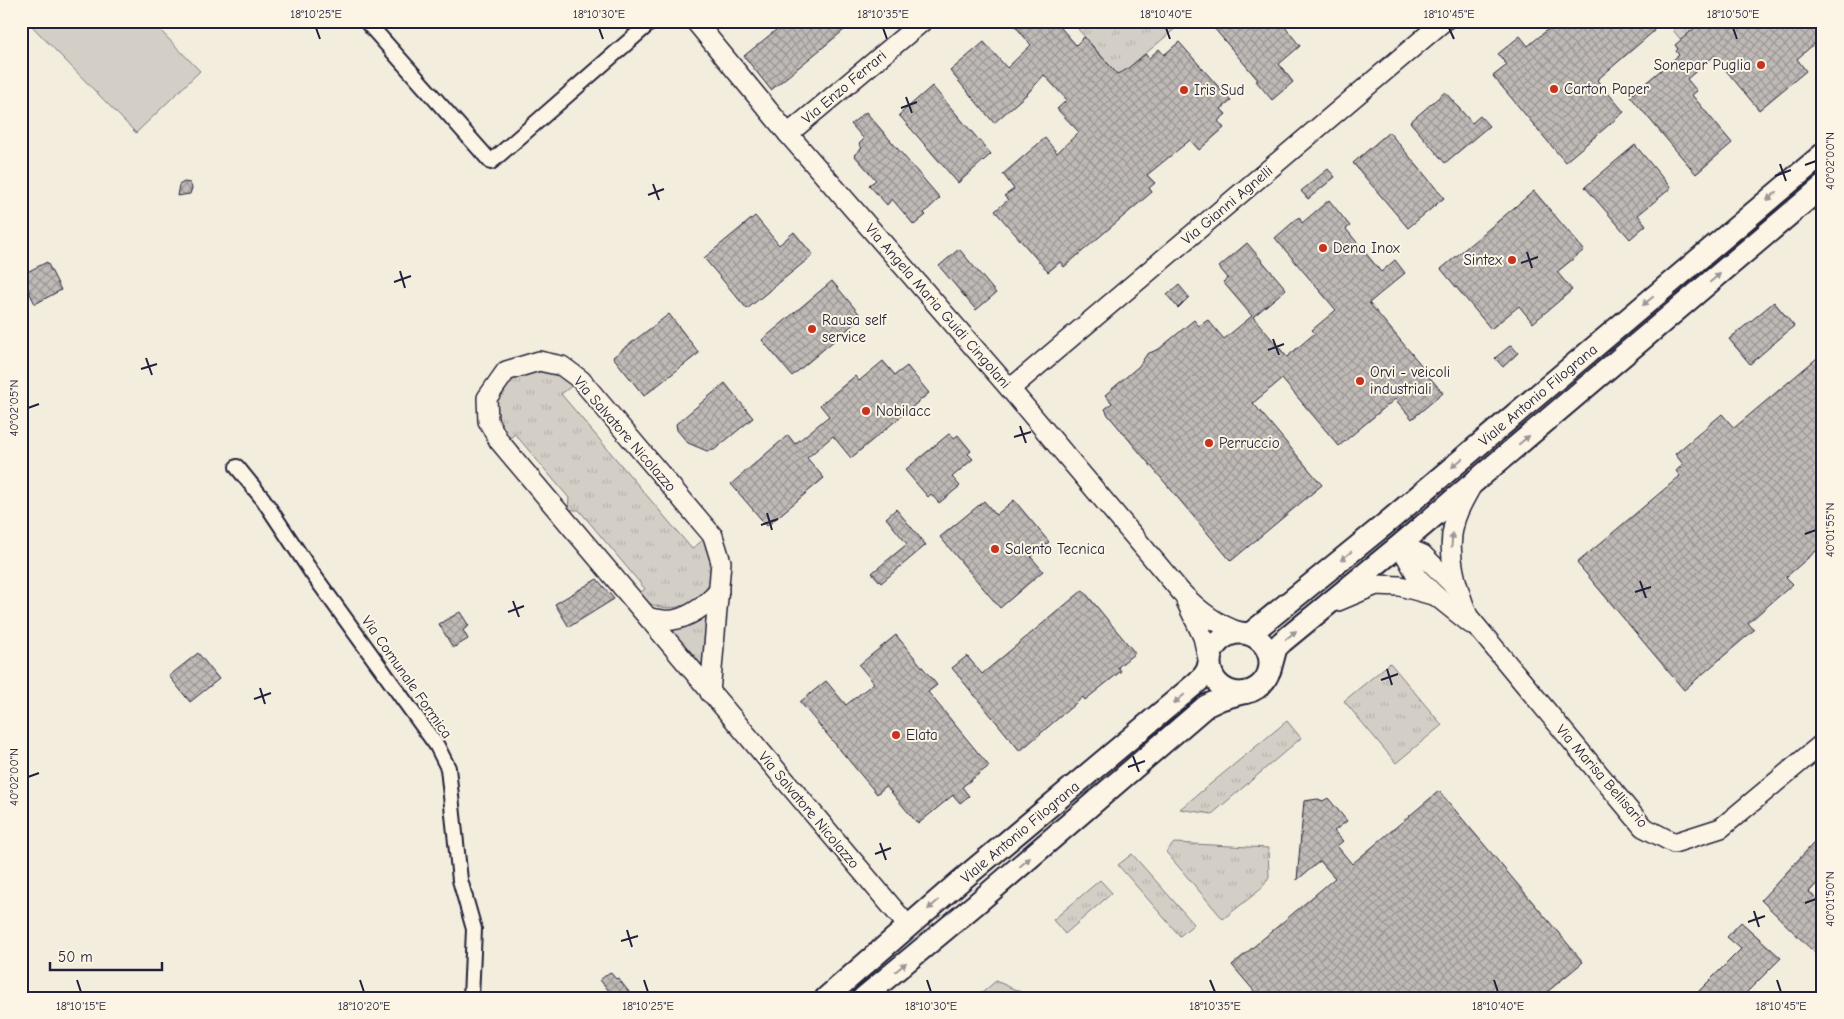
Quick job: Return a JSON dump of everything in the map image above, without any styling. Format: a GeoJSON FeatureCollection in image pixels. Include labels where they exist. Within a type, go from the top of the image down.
{"type":"FeatureCollection","features":[{"type":"Feature","properties":{"kind":"main road","name":"Viale Antonio Filograna"},"geometry":{"type":"LineString","coordinates":[[1245,633],[1384,525],[1823,154]]}},
{"type":"Feature","properties":{"kind":"main road","name":"Viale Antonio Filograna"},"geometry":{"type":"LineString","coordinates":[[1270,670],[1276,648],[1823,186]]}},
{"type":"Feature","properties":{"kind":"main road"},"geometry":{"type":"LineString","coordinates":[[1384,525],[1400,545]]}},
{"type":"Feature","properties":{"kind":"main road"},"geometry":{"type":"LineString","coordinates":[[1245,633],[1258,638],[1269,652],[1271,660],[1270,670],[1260,686],[1252,691],[1232,692],[1223,688],[1211,673],[1209,663],[1211,653],[1215,645],[1231,634],[1245,633]]}},
{"type":"Feature","properties":{"kind":"main road","name":"Viale Antonio Filograna"},"geometry":{"type":"LineString","coordinates":[[863,998],[967,894],[1194,686],[1208,669],[1209,663]]}},
{"type":"Feature","properties":{"kind":"main road","name":"Viale Antonio Filograna"},"geometry":{"type":"LineString","coordinates":[[826,998],[908,926],[967,894],[1206,706],[1242,693]]}},
{"type":"Feature","properties":{"kind":"street"},"geometry":{"type":"LineString","coordinates":[[366,21],[491,162],[652,21]]}},
{"type":"Feature","properties":{"kind":"street","name":"Via Angela Maria Guidi Cingolani"},"geometry":{"type":"LineString","coordinates":[[695,21],[788,134],[1010,389],[1181,592]]}},
{"type":"Feature","properties":{"kind":"street","name":"Via Enzo Ferrari"},"geometry":{"type":"LineString","coordinates":[[788,134],[923,21]]}},
{"type":"Feature","properties":{"kind":"street","name":"Via Gianni Agnelli"},"geometry":{"type":"LineString","coordinates":[[1010,389],[1444,21]]}},
{"type":"Feature","properties":{"kind":"street","name":"Via Salvatore Nicolazzo"},"geometry":{"type":"LineString","coordinates":[[710,693],[721,562],[713,536],[581,380],[562,366],[539,361],[506,371],[487,398],[488,421],[499,441],[710,693],[908,926]]}},
{"type":"Feature","properties":{"kind":"street","name":"Via Comunale Formica"},"geometry":{"type":"LineString","coordinates":[[237,467],[263,499],[312,573],[438,746],[448,768],[460,880],[474,929],[471,998]]}},
{"type":"Feature","properties":{"kind":"street","name":"Via Marisa Bellisario"},"geometry":{"type":"LineString","coordinates":[[1474,482],[1461,505],[1454,525],[1451,554],[1457,589],[1468,616],[1642,828],[1674,843],[1722,828],[1823,743]]}},
{"type":"Feature","properties":{"kind":"street","name":"Via Marisa Bellisario"},"geometry":{"type":"LineString","coordinates":[[1400,545],[1423,555],[1457,589]]}},
{"type":"Feature","properties":{"kind":"street","name":"Via Marisa Bellisario"},"geometry":{"type":"LineString","coordinates":[[1400,545],[1418,578],[1436,596],[1478,630]]}},
{"type":"Feature","properties":{"kind":"street","name":"Via Marisa Bellisario"},"geometry":{"type":"LineString","coordinates":[[1324,608],[1376,586],[1400,586],[1436,596]]}},
{"type":"Feature","properties":{"kind":"street"},"geometry":{"type":"LineString","coordinates":[[649,618],[673,620],[707,604],[719,591]]}},
{"type":"Feature","properties":{"kind":"street"},"geometry":{"type":"LineString","coordinates":[[1181,592],[1193,604],[1227,628],[1245,633]]}},
{"type":"Feature","properties":{"kind":"street"},"geometry":{"type":"LineString","coordinates":[[1181,592],[1203,637],[1209,663]]}},
{"type":"Feature","properties":{"kind":"green space"},"geometry":{"type":"Polygon","coordinates":[[[27,21],[151,21],[200,71],[136,133],[27,21]]]}},
{"type":"Feature","properties":{"kind":"green space"},"geometry":{"type":"Polygon","coordinates":[[[1071,21],[1184,21],[1119,76],[1071,21]]]}},
{"type":"Feature","properties":{"kind":"green space"},"geometry":{"type":"Polygon","coordinates":[[[1687,21],[1703,21],[1681,40],[1673,30],[1687,21]]]}},
{"type":"Feature","properties":{"kind":"green space"},"geometry":{"type":"Polygon","coordinates":[[[545,370],[557,373],[573,385],[561,394],[692,549],[704,539],[713,560],[712,575],[707,587],[699,597],[688,604],[676,607],[663,607],[649,603],[637,595],[645,589],[579,510],[568,510],[569,498],[515,434],[508,440],[502,432],[496,421],[495,413],[504,387],[509,381],[521,375],[545,370]]]}},
{"type":"Feature","properties":{"kind":"green space"},"geometry":{"type":"Polygon","coordinates":[[[710,610],[704,671],[667,627],[710,610]]]}},
{"type":"Feature","properties":{"kind":"green space"},"geometry":{"type":"Polygon","coordinates":[[[1390,663],[1442,725],[1396,763],[1344,701],[1390,663]]]}},
{"type":"Feature","properties":{"kind":"green space"},"geometry":{"type":"Polygon","coordinates":[[[1287,721],[1301,738],[1212,814],[1180,809],[1287,721]]]}},
{"type":"Feature","properties":{"kind":"green space"},"geometry":{"type":"Polygon","coordinates":[[[1174,843],[1268,848],[1269,877],[1261,889],[1223,919],[1166,852],[1174,843]]]}},
{"type":"Feature","properties":{"kind":"green space"},"geometry":{"type":"Polygon","coordinates":[[[1132,854],[1194,924],[1180,936],[1118,865],[1132,854]]]}},
{"type":"Feature","properties":{"kind":"green space"},"geometry":{"type":"Polygon","coordinates":[[[1100,880],[1112,893],[1065,934],[1053,920],[1100,880]]]}},
{"type":"Feature","properties":{"kind":"green space"},"geometry":{"type":"Polygon","coordinates":[[[996,981],[1034,998],[976,998],[996,981]]]}},
{"type":"Feature","properties":{"kind":"building"},"geometry":{"type":"Polygon","coordinates":[[[768,21],[855,21],[771,90],[744,56],[776,30],[768,21]]]}},
{"type":"Feature","properties":{"kind":"building"},"geometry":{"type":"Polygon","coordinates":[[[1011,21],[1055,21],[1076,45],[1084,37],[1117,74],[1126,70],[1145,54],[1149,58],[1159,49],[1164,55],[1179,42],[1231,101],[1221,109],[1226,114],[1218,121],[1224,128],[1199,150],[1190,140],[1147,175],[1155,183],[1149,188],[1152,192],[1064,267],[1060,262],[1048,272],[995,211],[1008,200],[1004,196],[1014,189],[1003,174],[1045,138],[1057,153],[1079,132],[1057,109],[1067,100],[1044,75],[1028,93],[994,123],[950,71],[984,42],[1007,68],[1031,45],[1011,21]]]}},
{"type":"Feature","properties":{"kind":"building"},"geometry":{"type":"Polygon","coordinates":[[[1208,21],[1280,21],[1300,46],[1279,64],[1293,82],[1272,100],[1256,81],[1258,80],[1208,21]]]}},
{"type":"Feature","properties":{"kind":"building","name":"Carton Paper"},"geometry":{"type":"Polygon","coordinates":[[[1558,21],[1647,21],[1654,31],[1597,80],[1624,112],[1565,162],[1493,76],[1507,65],[1498,54],[1520,36],[1528,46],[1558,21]]]}},
{"type":"Feature","properties":{"kind":"building"},"geometry":{"type":"Polygon","coordinates":[[[1703,21],[1823,21],[1823,36],[1797,59],[1806,71],[1759,110],[1714,56],[1687,79],[1697,91],[1692,95],[1732,143],[1696,174],[1630,96],[1679,55],[1675,45],[1703,21]]]}},
{"type":"Feature","properties":{"kind":"building"},"geometry":{"type":"Polygon","coordinates":[[[932,86],[991,154],[958,183],[899,115],[932,86]]]}},
{"type":"Feature","properties":{"kind":"building"},"geometry":{"type":"Polygon","coordinates":[[[1445,92],[1472,123],[1480,116],[1489,126],[1445,163],[1410,122],[1445,92]]]}},
{"type":"Feature","properties":{"kind":"building"},"geometry":{"type":"Polygon","coordinates":[[[866,112],[940,198],[924,213],[926,215],[914,225],[892,199],[887,205],[869,185],[876,180],[854,155],[862,148],[859,144],[864,139],[851,124],[866,112]]]}},
{"type":"Feature","properties":{"kind":"building"},"geometry":{"type":"Polygon","coordinates":[[[1389,132],[1444,198],[1408,228],[1353,163],[1389,132]]]}},
{"type":"Feature","properties":{"kind":"building"},"geometry":{"type":"Polygon","coordinates":[[[1635,145],[1671,188],[1638,215],[1646,225],[1630,239],[1585,187],[1635,145]]]}},
{"type":"Feature","properties":{"kind":"building"},"geometry":{"type":"Polygon","coordinates":[[[1328,169],[1335,177],[1308,199],[1301,191],[1328,169]]]}},
{"type":"Feature","properties":{"kind":"building"},"geometry":{"type":"Polygon","coordinates":[[[184,182],[190,183],[192,188],[190,194],[177,196],[179,185],[184,182]]]}},
{"type":"Feature","properties":{"kind":"building","name":"Sintex"},"geometry":{"type":"Polygon","coordinates":[[[1534,191],[1584,250],[1557,272],[1572,290],[1533,323],[1519,306],[1491,329],[1441,269],[1534,191]]]}},
{"type":"Feature","properties":{"kind":"building"},"geometry":{"type":"Polygon","coordinates":[[[1329,200],[1350,226],[1346,229],[1381,272],[1395,260],[1405,273],[1369,303],[1443,393],[1412,419],[1395,399],[1339,446],[1282,379],[1253,403],[1322,485],[1231,561],[1108,415],[1105,409],[1112,403],[1105,395],[1139,366],[1147,354],[1159,349],[1194,320],[1199,326],[1208,320],[1224,339],[1252,316],[1223,282],[1228,278],[1219,267],[1247,243],[1286,289],[1253,317],[1287,357],[1315,333],[1312,330],[1336,310],[1275,238],[1299,217],[1302,223],[1329,200]]]}},
{"type":"Feature","properties":{"kind":"building"},"geometry":{"type":"Polygon","coordinates":[[[755,216],[779,245],[794,232],[813,255],[747,309],[704,258],[755,216]]]}},
{"type":"Feature","properties":{"kind":"building"},"geometry":{"type":"Polygon","coordinates":[[[959,249],[996,293],[976,310],[939,266],[959,249]]]}},
{"type":"Feature","properties":{"kind":"building"},"geometry":{"type":"Polygon","coordinates":[[[47,262],[61,290],[35,304],[21,275],[47,262]]]}},
{"type":"Feature","properties":{"kind":"building","name":"Rausa self service"},"geometry":{"type":"Polygon","coordinates":[[[832,281],[862,317],[792,376],[762,340],[832,281]]]}},
{"type":"Feature","properties":{"kind":"building"},"geometry":{"type":"Polygon","coordinates":[[[1179,285],[1189,297],[1178,308],[1167,295],[1179,285]]]}},
{"type":"Feature","properties":{"kind":"building"},"geometry":{"type":"Polygon","coordinates":[[[1774,302],[1794,326],[1750,364],[1729,339],[1774,302]]]}},
{"type":"Feature","properties":{"kind":"building"},"geometry":{"type":"Polygon","coordinates":[[[669,314],[699,353],[644,396],[613,357],[669,314]]]}},
{"type":"Feature","properties":{"kind":"building"},"geometry":{"type":"Polygon","coordinates":[[[1511,345],[1518,353],[1503,367],[1495,358],[1511,345]]]}},
{"type":"Feature","properties":{"kind":"building"},"geometry":{"type":"Polygon","coordinates":[[[1823,353],[1823,545],[1786,577],[1793,584],[1748,623],[1754,630],[1684,690],[1577,563],[1680,476],[1676,471],[1683,464],[1675,454],[1722,414],[1734,428],[1823,353]]]}},
{"type":"Feature","properties":{"kind":"building"},"geometry":{"type":"Polygon","coordinates":[[[883,361],[895,375],[907,366],[929,393],[851,458],[833,436],[807,458],[824,478],[767,526],[731,484],[788,435],[795,444],[829,416],[820,405],[855,376],[859,381],[883,361]]]}},
{"type":"Feature","properties":{"kind":"building"},"geometry":{"type":"Polygon","coordinates":[[[725,383],[753,418],[714,450],[707,451],[688,443],[677,430],[676,424],[725,383]]]}},
{"type":"Feature","properties":{"kind":"building"},"geometry":{"type":"Polygon","coordinates":[[[950,433],[954,438],[958,435],[971,451],[968,454],[973,459],[952,477],[960,486],[939,503],[931,494],[928,497],[905,470],[950,433]]]}},
{"type":"Feature","properties":{"kind":"building","name":"Salento Tecnica"},"geometry":{"type":"Polygon","coordinates":[[[1014,500],[1049,542],[1031,557],[1043,571],[1000,608],[940,537],[984,501],[996,515],[1014,500]]]}},
{"type":"Feature","properties":{"kind":"building"},"geometry":{"type":"Polygon","coordinates":[[[896,509],[926,545],[881,583],[872,573],[907,544],[886,518],[896,509]]]}},
{"type":"Feature","properties":{"kind":"building"},"geometry":{"type":"Polygon","coordinates":[[[597,579],[614,599],[569,627],[555,604],[597,579]]]}},
{"type":"Feature","properties":{"kind":"building"},"geometry":{"type":"Polygon","coordinates":[[[1083,590],[1135,653],[1118,667],[1121,671],[1085,700],[1083,697],[1020,751],[952,668],[967,656],[982,674],[1083,590]]]}},
{"type":"Feature","properties":{"kind":"building"},"geometry":{"type":"Polygon","coordinates":[[[460,612],[469,626],[463,630],[468,639],[453,648],[439,624],[460,612]]]}},
{"type":"Feature","properties":{"kind":"building","name":"Elata"},"geometry":{"type":"Polygon","coordinates":[[[896,635],[937,685],[928,692],[989,766],[962,787],[969,796],[960,803],[953,795],[918,824],[886,786],[877,794],[800,702],[826,681],[846,705],[874,683],[859,665],[896,635]]]}},
{"type":"Feature","properties":{"kind":"building"},"geometry":{"type":"Polygon","coordinates":[[[198,653],[219,679],[190,702],[169,676],[198,653]]]}},
{"type":"Feature","properties":{"kind":"building"},"geometry":{"type":"Polygon","coordinates":[[[1439,791],[1583,962],[1540,998],[1260,998],[1232,965],[1335,878],[1320,861],[1297,880],[1304,801],[1318,799],[1323,801],[1328,798],[1347,821],[1334,831],[1343,841],[1337,846],[1352,864],[1439,791]]]}},
{"type":"Feature","properties":{"kind":"building"},"geometry":{"type":"Polygon","coordinates":[[[1823,833],[1823,877],[1809,892],[1823,904],[1823,961],[1761,900],[1823,833]]]}},
{"type":"Feature","properties":{"kind":"building"},"geometry":{"type":"Polygon","coordinates":[[[1741,922],[1781,958],[1741,998],[1692,998],[1741,949],[1727,937],[1741,922]]]}},
{"type":"Feature","properties":{"kind":"building"},"geometry":{"type":"Polygon","coordinates":[[[610,972],[616,979],[618,978],[629,992],[622,998],[615,998],[600,980],[610,972]]]}},
{"type":"Feature","properties":{"kind":"place","name":"Sonepar Puglia"},"geometry":{"type":"Point","coordinates":[1761,65]}},
{"type":"Feature","properties":{"kind":"place","name":"Carton Paper"},"geometry":{"type":"Point","coordinates":[1554,89]}},
{"type":"Feature","properties":{"kind":"place","name":"Iris Sud"},"geometry":{"type":"Point","coordinates":[1184,90]}},
{"type":"Feature","properties":{"kind":"place","name":"Dena Inox"},"geometry":{"type":"Point","coordinates":[1323,248]}},
{"type":"Feature","properties":{"kind":"place","name":"Sintex"},"geometry":{"type":"Point","coordinates":[1512,260]}},
{"type":"Feature","properties":{"kind":"place","name":"Rausa self service"},"geometry":{"type":"Point","coordinates":[812,329]}},
{"type":"Feature","properties":{"kind":"place","name":"Orvi - veicoli industriali"},"geometry":{"type":"Point","coordinates":[1360,381]}},
{"type":"Feature","properties":{"kind":"place","name":"Nobilacc"},"geometry":{"type":"Point","coordinates":[866,411]}},
{"type":"Feature","properties":{"kind":"place","name":"Perruccio"},"geometry":{"type":"Point","coordinates":[1209,443]}},
{"type":"Feature","properties":{"kind":"place","name":"Salento Tecnica"},"geometry":{"type":"Point","coordinates":[995,549]}},
{"type":"Feature","properties":{"kind":"place","name":"Elata"},"geometry":{"type":"Point","coordinates":[896,735]}}]}
